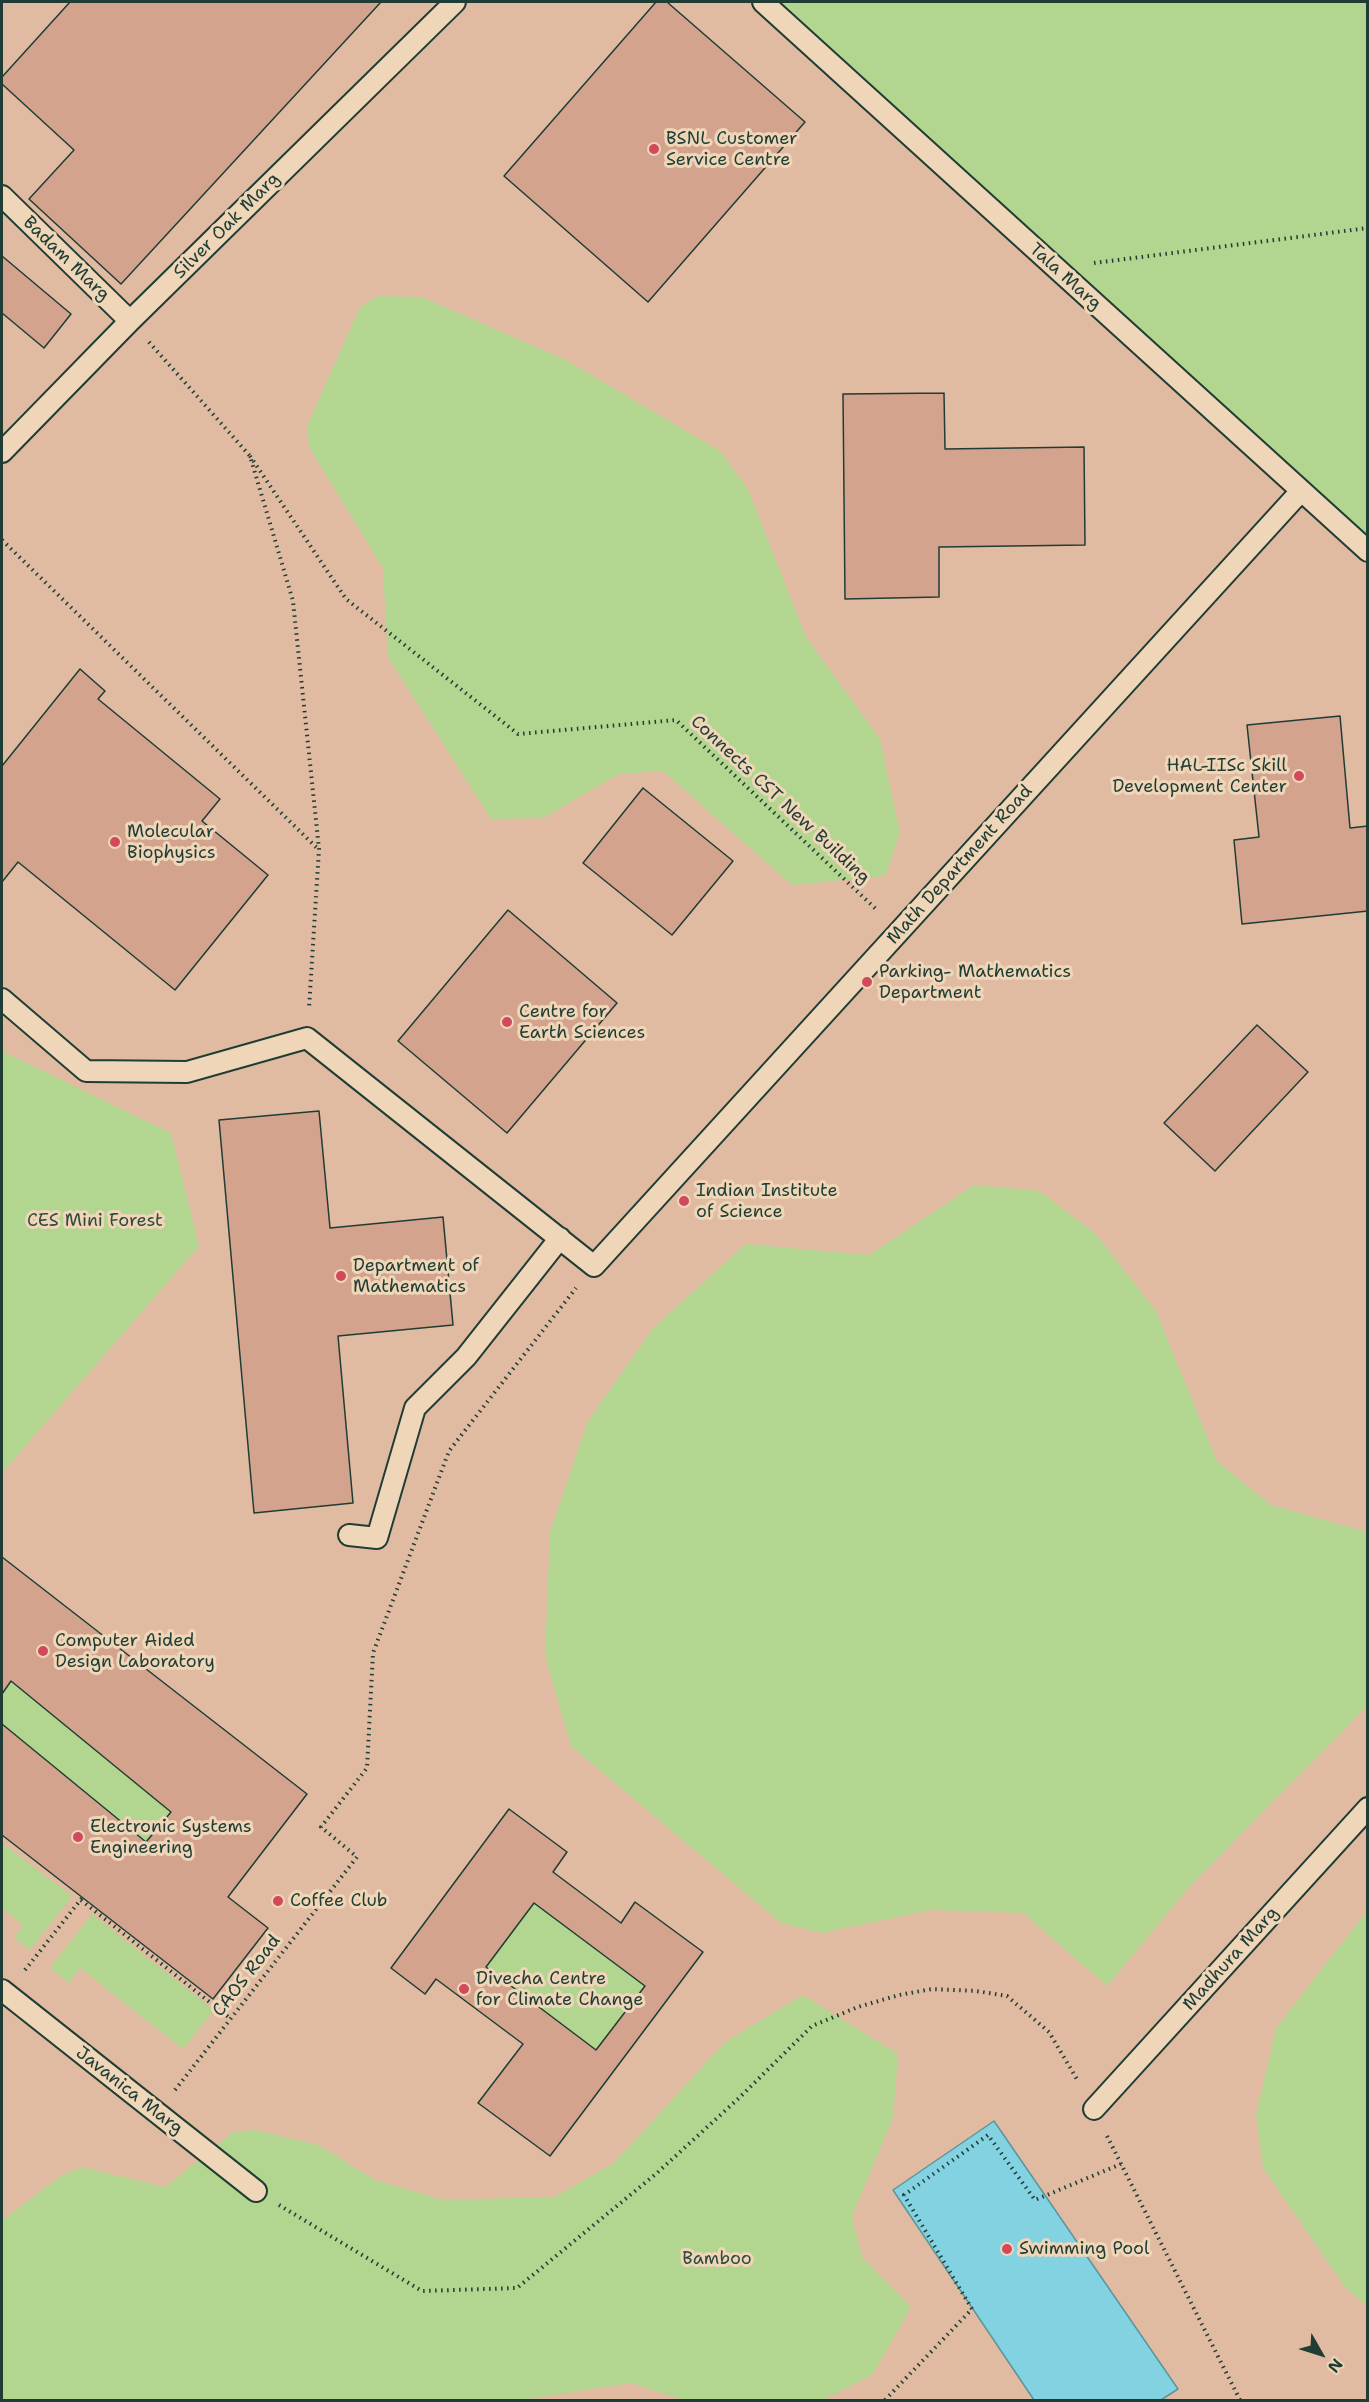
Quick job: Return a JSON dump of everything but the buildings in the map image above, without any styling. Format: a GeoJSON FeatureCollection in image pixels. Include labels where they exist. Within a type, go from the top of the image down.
{"type":"FeatureCollection","features":[{"type":"Feature","properties":{"kind":"lane","name":"Silver Oak Marg"},"geometry":{"type":"LineString","coordinates":[[2,452],[130,321],[455,2]]}},
{"type":"Feature","properties":{"kind":"lane","name":"Tala Marg"},"geometry":{"type":"LineString","coordinates":[[763,2],[1368,551]]}},
{"type":"Feature","properties":{"kind":"lane","name":"Badam Marg"},"geometry":{"type":"LineString","coordinates":[[2,196],[130,321]]}},
{"type":"Feature","properties":{"kind":"lane","name":"Math Department Road"},"geometry":{"type":"LineString","coordinates":[[594,1266],[1302,491]]}},
{"type":"Feature","properties":{"kind":"lane"},"geometry":{"type":"LineString","coordinates":[[2,999],[87,1071],[188,1072],[307,1038],[594,1266]]}},
{"type":"Feature","properties":{"kind":"lane"},"geometry":{"type":"LineString","coordinates":[[349,1535],[377,1538],[415,1408],[466,1356],[560,1238]]}},
{"type":"Feature","properties":{"kind":"lane","name":"Madhura Marg"},"geometry":{"type":"LineString","coordinates":[[1094,2109],[1368,1808]]}},
{"type":"Feature","properties":{"kind":"lane","name":"Javanica Marg"},"geometry":{"type":"LineString","coordinates":[[4,1992],[256,2191]]}},
{"type":"Feature","properties":{"kind":"path"},"geometry":{"type":"LineString","coordinates":[[1054,267],[1368,228]]}},
{"type":"Feature","properties":{"kind":"path","name":"Connects CST New Building"},"geometry":{"type":"LineString","coordinates":[[130,321],[250,456],[346,600],[518,734],[676,720],[899,931]]}},
{"type":"Feature","properties":{"kind":"path"},"geometry":{"type":"LineString","coordinates":[[250,456],[293,601],[319,849],[307,1038]]}},
{"type":"Feature","properties":{"kind":"path"},"geometry":{"type":"LineString","coordinates":[[2,540],[319,849]]}},
{"type":"Feature","properties":{"kind":"path","name":"CAOS Road"},"geometry":{"type":"LineString","coordinates":[[157,2114],[357,1857],[321,1827],[367,1768],[373,1653],[449,1451],[594,1266]]}},
{"type":"Feature","properties":{"kind":"path"},"geometry":{"type":"LineString","coordinates":[[4,1992],[82,1899],[231,2019]]}},
{"type":"Feature","properties":{"kind":"path"},"geometry":{"type":"LineString","coordinates":[[256,2191],[422,2291],[517,2288],[657,2173],[739,2098],[812,2026],[858,2007],[899,1995],[932,1989],[976,1991],[1006,1996],[1049,2032],[1094,2109],[1240,2400]]}},
{"type":"Feature","properties":{"kind":"path"},"geometry":{"type":"LineString","coordinates":[[885,2400],[972,2308],[904,2195],[988,2134],[1035,2200],[1121,2164]]}},
{"type":"Feature","properties":{"kind":"shaded area","name":"Indian Institute of Science"},"geometry":{"type":"Polygon","coordinates":[[[2,2],[1367,2],[1367,2400],[2,2400],[2,2]]]}},
{"type":"Feature","properties":{"kind":"green space"},"geometry":{"type":"Polygon","coordinates":[[[763,2],[1367,2],[1367,551],[763,2]]]}},
{"type":"Feature","properties":{"kind":"green space"},"geometry":{"type":"Polygon","coordinates":[[[378,296],[422,297],[566,360],[720,451],[748,489],[806,637],[880,739],[900,833],[885,876],[792,885],[663,771],[619,774],[543,818],[491,819],[388,657],[383,568],[309,447],[307,426],[360,307],[378,296]]]}},
{"type":"Feature","properties":{"kind":"green space","name":"CES Mini Forest"},"geometry":{"type":"Polygon","coordinates":[[[2,1051],[171,1133],[199,1246],[2,1473],[2,1051]]]}},
{"type":"Feature","properties":{"kind":"green space"},"geometry":{"type":"Polygon","coordinates":[[[974,1185],[1040,1191],[1096,1234],[1156,1311],[1217,1461],[1271,1505],[1367,1532],[1367,1706],[1191,1885],[1107,1986],[1023,1913],[931,1910],[822,1933],[781,1923],[571,1746],[545,1656],[550,1532],[588,1421],[653,1328],[746,1244],[869,1255],[974,1185]]]}},
{"type":"Feature","properties":{"kind":"green space"},"geometry":{"type":"Polygon","coordinates":[[[11,1681],[171,1812],[146,1842],[2,1724],[2,1694],[11,1681]]]}},
{"type":"Feature","properties":{"kind":"green space"},"geometry":{"type":"Polygon","coordinates":[[[2,1843],[72,1896],[30,1950],[14,1938],[23,1925],[2,1908],[2,1843]]]}},
{"type":"Feature","properties":{"kind":"green space"},"geometry":{"type":"Polygon","coordinates":[[[534,1903],[645,1986],[596,2050],[486,1967],[534,1903]]]}},
{"type":"Feature","properties":{"kind":"green space"},"geometry":{"type":"Polygon","coordinates":[[[1367,1911],[1367,2306],[1345,2287],[1263,2168],[1256,2115],[1276,2028],[1367,1911]]]}},
{"type":"Feature","properties":{"kind":"green space"},"geometry":{"type":"Polygon","coordinates":[[[92,1914],[214,2010],[183,2049],[80,1968],[69,1983],[50,1968],[92,1914]]]}},
{"type":"Feature","properties":{"kind":"green space","name":"Bamboo"},"geometry":{"type":"Polygon","coordinates":[[[803,1995],[898,2054],[893,2118],[852,2216],[862,2257],[911,2307],[873,2374],[823,2400],[684,2400],[631,2383],[521,2400],[4,2400],[2,2226],[4,2219],[59,2177],[82,2167],[165,2187],[233,2132],[255,2130],[319,2145],[375,2180],[444,2200],[554,2197],[614,2163],[725,2042],[803,1995]]]}},
{"type":"Feature","properties":{"kind":"water","name":"Swimming Pool"},"geometry":{"type":"Polygon","coordinates":[[[994,2121],[1178,2389],[1161,2400],[1034,2400],[893,2190],[994,2121]]]}},
{"type":"Feature","properties":{"kind":"place","name":"BSNL Customer Service Centre"},"geometry":{"type":"Point","coordinates":[654,149]}},
{"type":"Feature","properties":{"kind":"place","name":"HAL-IISc Skill Development Center"},"geometry":{"type":"Point","coordinates":[1299,776]}},
{"type":"Feature","properties":{"kind":"place","name":"Molecular Biophysics"},"geometry":{"type":"Point","coordinates":[115,842]}},
{"type":"Feature","properties":{"kind":"place","name":"Parking- Mathematics Department"},"geometry":{"type":"Point","coordinates":[867,982]}},
{"type":"Feature","properties":{"kind":"place","name":"Centre for Earth Sciences"},"geometry":{"type":"Point","coordinates":[507,1022]}},
{"type":"Feature","properties":{"kind":"place","name":"Indian Institute of Science"},"geometry":{"type":"Point","coordinates":[684,1201]}},
{"type":"Feature","properties":{"kind":"place","name":"Department of Mathematics"},"geometry":{"type":"Point","coordinates":[341,1276]}},
{"type":"Feature","properties":{"kind":"place","name":"Computer Aided Design Laboratory"},"geometry":{"type":"Point","coordinates":[43,1651]}},
{"type":"Feature","properties":{"kind":"place","name":"Electronic Systems Engineering"},"geometry":{"type":"Point","coordinates":[78,1837]}},
{"type":"Feature","properties":{"kind":"place","name":"Coffee Club"},"geometry":{"type":"Point","coordinates":[278,1901]}},
{"type":"Feature","properties":{"kind":"place","name":"Divecha Centre for Climate Change"},"geometry":{"type":"Point","coordinates":[464,1989]}},
{"type":"Feature","properties":{"kind":"place","name":"Swimming Pool"},"geometry":{"type":"Point","coordinates":[1007,2249]}}]}
